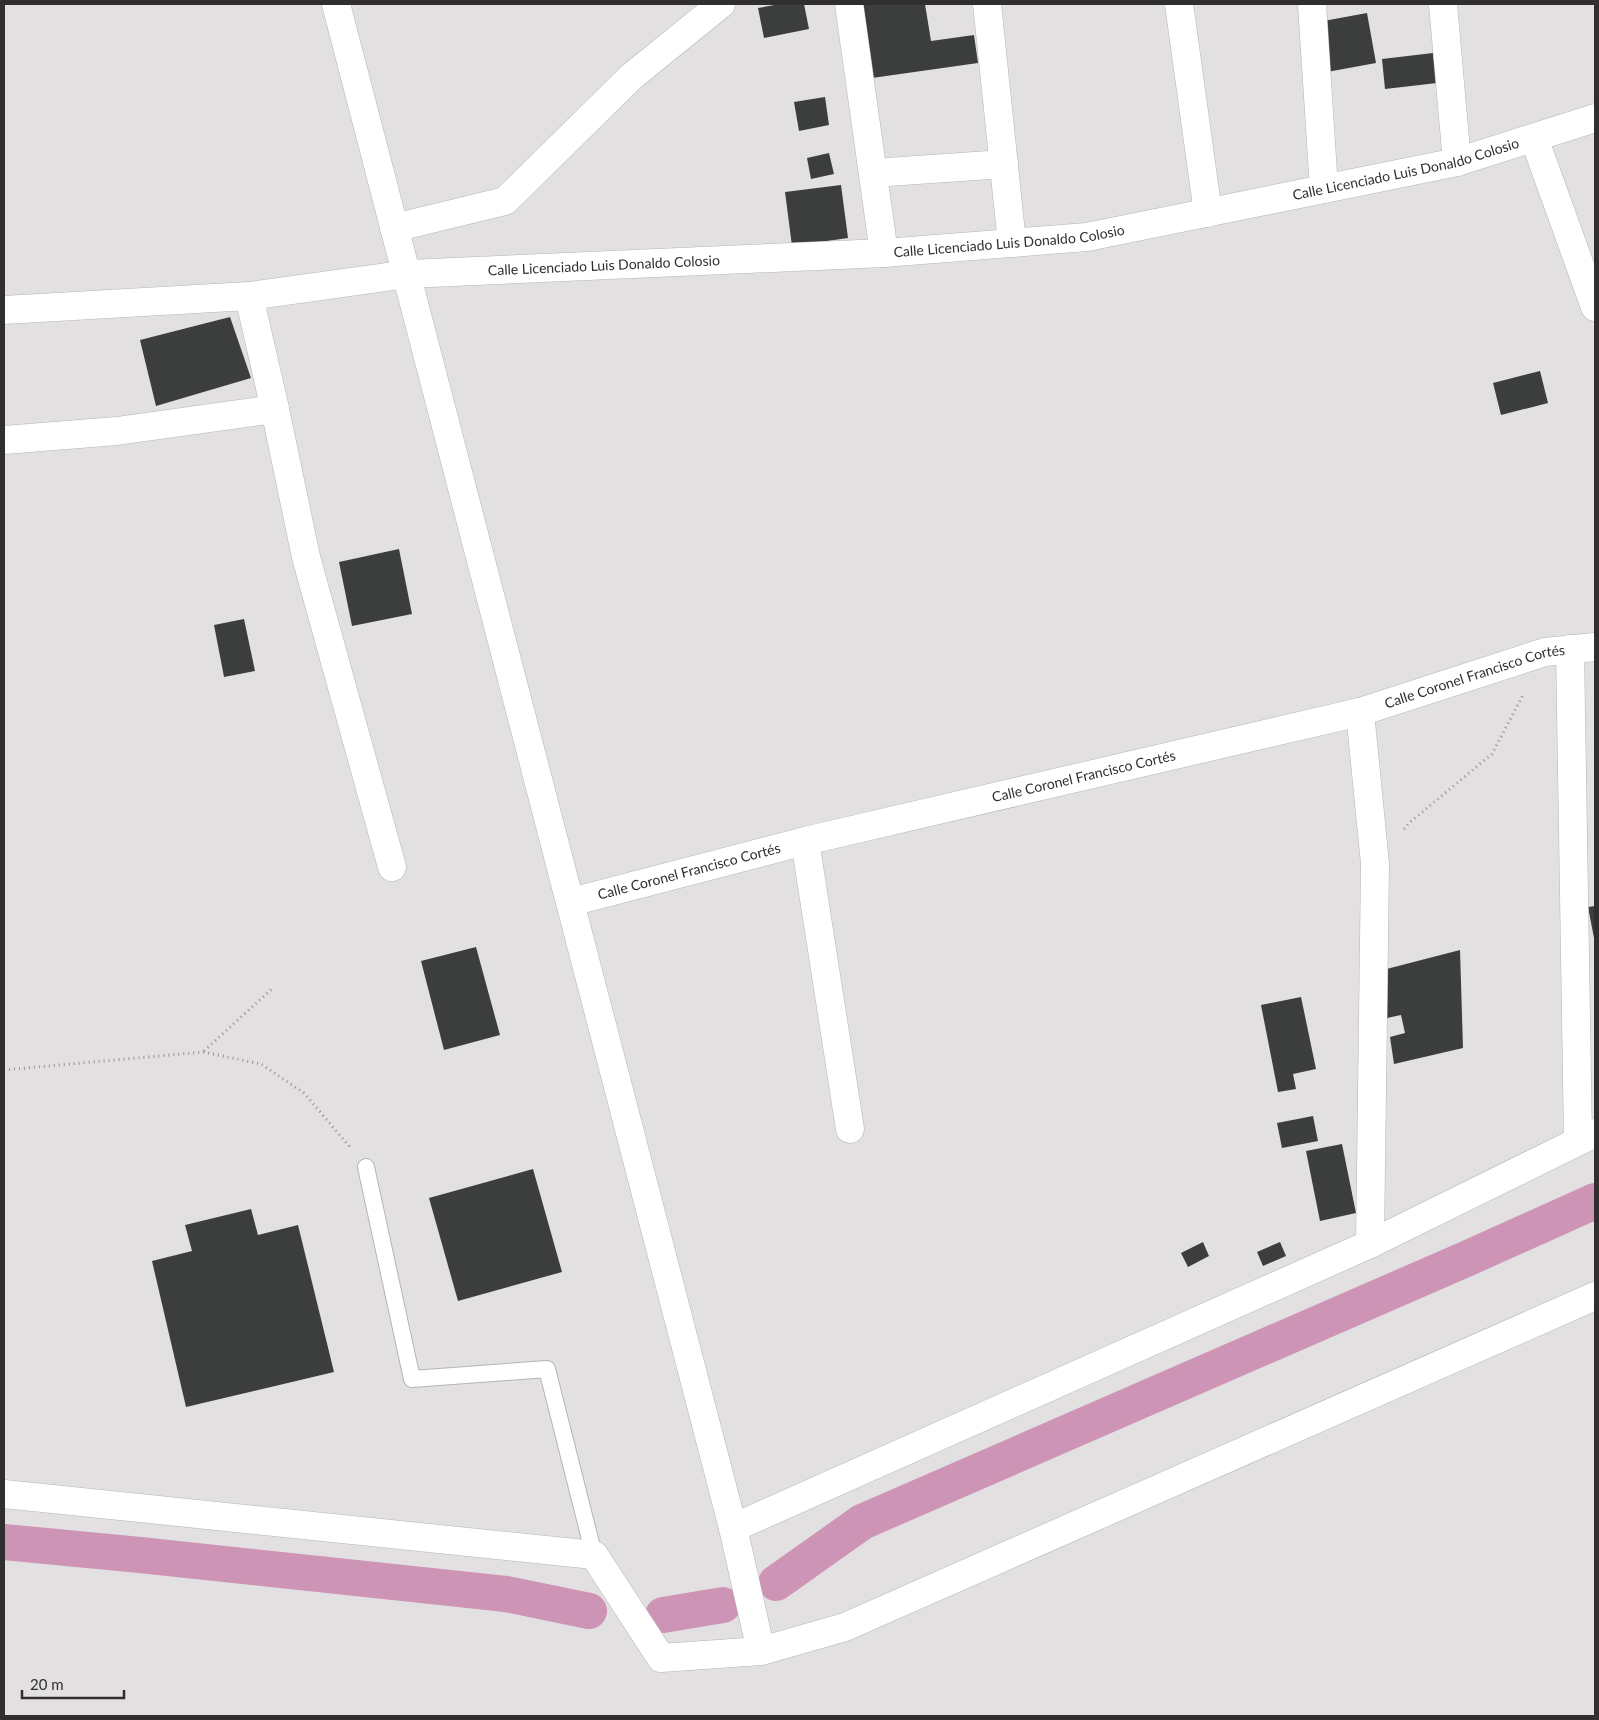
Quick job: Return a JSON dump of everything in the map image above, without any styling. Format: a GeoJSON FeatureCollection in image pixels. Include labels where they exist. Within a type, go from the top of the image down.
{"type":"FeatureCollection","features":[{"type":"Feature","properties":{"kind":"street"},"geometry":{"type":"LineString","coordinates":[[336,4],[394,228],[408,274],[733,1528],[761,1651]]}},
{"type":"Feature","properties":{"kind":"street"},"geometry":{"type":"LineString","coordinates":[[394,228],[505,201],[631,76],[721,4]]}},
{"type":"Feature","properties":{"kind":"street"},"geometry":{"type":"LineString","coordinates":[[850,4],[884,253]]}},
{"type":"Feature","properties":{"kind":"street"},"geometry":{"type":"LineString","coordinates":[[987,4],[1012,243]]}},
{"type":"Feature","properties":{"kind":"street"},"geometry":{"type":"LineString","coordinates":[[1179,4],[1208,212]]}},
{"type":"Feature","properties":{"kind":"street"},"geometry":{"type":"LineString","coordinates":[[1312,4],[1324,189]]}},
{"type":"Feature","properties":{"kind":"street"},"geometry":{"type":"LineString","coordinates":[[1443,4],[1457,162]]}},
{"type":"Feature","properties":{"kind":"street","name":"Calle Licenciado Luis Donaldo Colosio"},"geometry":{"type":"LineString","coordinates":[[4,310],[249,296],[408,274],[884,253],[1087,237],[1457,162],[1595,118]]}},
{"type":"Feature","properties":{"kind":"street"},"geometry":{"type":"LineString","coordinates":[[1534,138],[1595,307]]}},
{"type":"Feature","properties":{"kind":"street"},"geometry":{"type":"LineString","coordinates":[[873,173],[1004,164]]}},
{"type":"Feature","properties":{"kind":"street"},"geometry":{"type":"LineString","coordinates":[[249,296],[276,410],[306,557],[392,867]]}},
{"type":"Feature","properties":{"kind":"street"},"geometry":{"type":"LineString","coordinates":[[4,440],[117,431],[276,410]]}},
{"type":"Feature","properties":{"kind":"street"},"geometry":{"type":"LineString","coordinates":[[733,1528],[1370,1244],[1586,1137],[1570,649]]}},
{"type":"Feature","properties":{"kind":"street","name":"Calle Coronel Francisco Cortés"},"geometry":{"type":"LineString","coordinates":[[571,902],[805,841],[1360,712],[1570,649]]}},
{"type":"Feature","properties":{"kind":"street"},"geometry":{"type":"LineString","coordinates":[[1360,712],[1375,864],[1370,1244]]}},
{"type":"Feature","properties":{"kind":"street"},"geometry":{"type":"LineString","coordinates":[[805,841],[850,1129]]}},
{"type":"Feature","properties":{"kind":"street"},"geometry":{"type":"LineString","coordinates":[[4,1494],[594,1555],[661,1658],[761,1651],[845,1627],[1595,1296]]}},
{"type":"Feature","properties":{"kind":"lane"},"geometry":{"type":"LineString","coordinates":[[366,1167],[412,1379],[547,1369],[594,1555]]}},
{"type":"Feature","properties":{"kind":"path"},"geometry":{"type":"LineString","coordinates":[[1375,864],[1409,823],[1492,754],[1570,649]]}},
{"type":"Feature","properties":{"kind":"path"},"geometry":{"type":"LineString","coordinates":[[203,1052],[274,987]]}},
{"type":"Feature","properties":{"kind":"path"},"geometry":{"type":"LineString","coordinates":[[4,1070],[203,1052],[261,1064],[304,1093],[366,1167]]}},
{"type":"Feature","properties":{"kind":"building"},"geometry":{"type":"Polygon","coordinates":[[[780,4],[804,4],[809,29],[764,38],[758,8],[780,4]]]}},
{"type":"Feature","properties":{"kind":"building"},"geometry":{"type":"Polygon","coordinates":[[[861,4],[925,4],[931,41],[974,35],[978,63],[872,78],[861,4]]]}},
{"type":"Feature","properties":{"kind":"building"},"geometry":{"type":"Polygon","coordinates":[[[1367,13],[1376,63],[1327,72],[1318,22],[1367,13]]]}},
{"type":"Feature","properties":{"kind":"building"},"geometry":{"type":"Polygon","coordinates":[[[1433,53],[1437,83],[1385,89],[1382,59],[1433,53]]]}},
{"type":"Feature","properties":{"kind":"building"},"geometry":{"type":"Polygon","coordinates":[[[825,97],[829,125],[799,131],[794,102],[825,97]]]}},
{"type":"Feature","properties":{"kind":"building"},"geometry":{"type":"Polygon","coordinates":[[[829,153],[834,174],[811,179],[807,158],[829,153]]]}},
{"type":"Feature","properties":{"kind":"building"},"geometry":{"type":"Polygon","coordinates":[[[841,185],[848,238],[792,246],[785,192],[841,185]]]}},
{"type":"Feature","properties":{"kind":"building"},"geometry":{"type":"Polygon","coordinates":[[[230,317],[251,378],[156,406],[140,340],[230,317]]]}},
{"type":"Feature","properties":{"kind":"building"},"geometry":{"type":"Polygon","coordinates":[[[1540,371],[1548,403],[1501,415],[1493,383],[1540,371]]]}},
{"type":"Feature","properties":{"kind":"building"},"geometry":{"type":"Polygon","coordinates":[[[399,549],[412,614],[352,626],[339,562],[399,549]]]}},
{"type":"Feature","properties":{"kind":"building"},"geometry":{"type":"Polygon","coordinates":[[[244,619],[255,671],[224,677],[214,625],[244,619]]]}},
{"type":"Feature","properties":{"kind":"building"},"geometry":{"type":"Polygon","coordinates":[[[1595,906],[1595,938],[1594,938],[1588,907],[1595,906]]]}},
{"type":"Feature","properties":{"kind":"building"},"geometry":{"type":"Polygon","coordinates":[[[476,947],[500,1035],[444,1050],[421,961],[476,947]]]}},
{"type":"Feature","properties":{"kind":"building"},"geometry":{"type":"Polygon","coordinates":[[[1460,950],[1463,1048],[1394,1064],[1390,1037],[1405,1033],[1401,1015],[1378,1020],[1375,972],[1460,950]]]}},
{"type":"Feature","properties":{"kind":"building"},"geometry":{"type":"Polygon","coordinates":[[[1301,997],[1316,1069],[1293,1074],[1296,1089],[1278,1092],[1261,1005],[1301,997]]]}},
{"type":"Feature","properties":{"kind":"building"},"geometry":{"type":"Polygon","coordinates":[[[1313,1116],[1318,1141],[1282,1148],[1277,1123],[1313,1116]]]}},
{"type":"Feature","properties":{"kind":"building"},"geometry":{"type":"Polygon","coordinates":[[[1342,1144],[1356,1213],[1320,1221],[1306,1151],[1342,1144]]]}},
{"type":"Feature","properties":{"kind":"building"},"geometry":{"type":"Polygon","coordinates":[[[533,1169],[562,1272],[458,1301],[429,1198],[533,1169]]]}},
{"type":"Feature","properties":{"kind":"building"},"geometry":{"type":"Polygon","coordinates":[[[251,1209],[258,1235],[298,1225],[334,1372],[186,1407],[152,1261],[192,1251],[185,1225],[251,1209]]]}},
{"type":"Feature","properties":{"kind":"building"},"geometry":{"type":"Polygon","coordinates":[[[1203,1242],[1209,1256],[1188,1267],[1181,1253],[1203,1242]]]}},
{"type":"Feature","properties":{"kind":"building"},"geometry":{"type":"Polygon","coordinates":[[[1280,1242],[1286,1256],[1263,1266],[1257,1252],[1280,1242]]]}},
{"type":"Feature","properties":{"kind":"waterway"},"geometry":{"type":"LineString","coordinates":[[776,1583],[862,1522],[1595,1201]]}},
{"type":"Feature","properties":{"kind":"waterway"},"geometry":{"type":"LineString","coordinates":[[4,1542],[506,1594],[589,1611]]}},
{"type":"Feature","properties":{"kind":"waterway"},"geometry":{"type":"LineString","coordinates":[[663,1615],[723,1605]]}}]}
